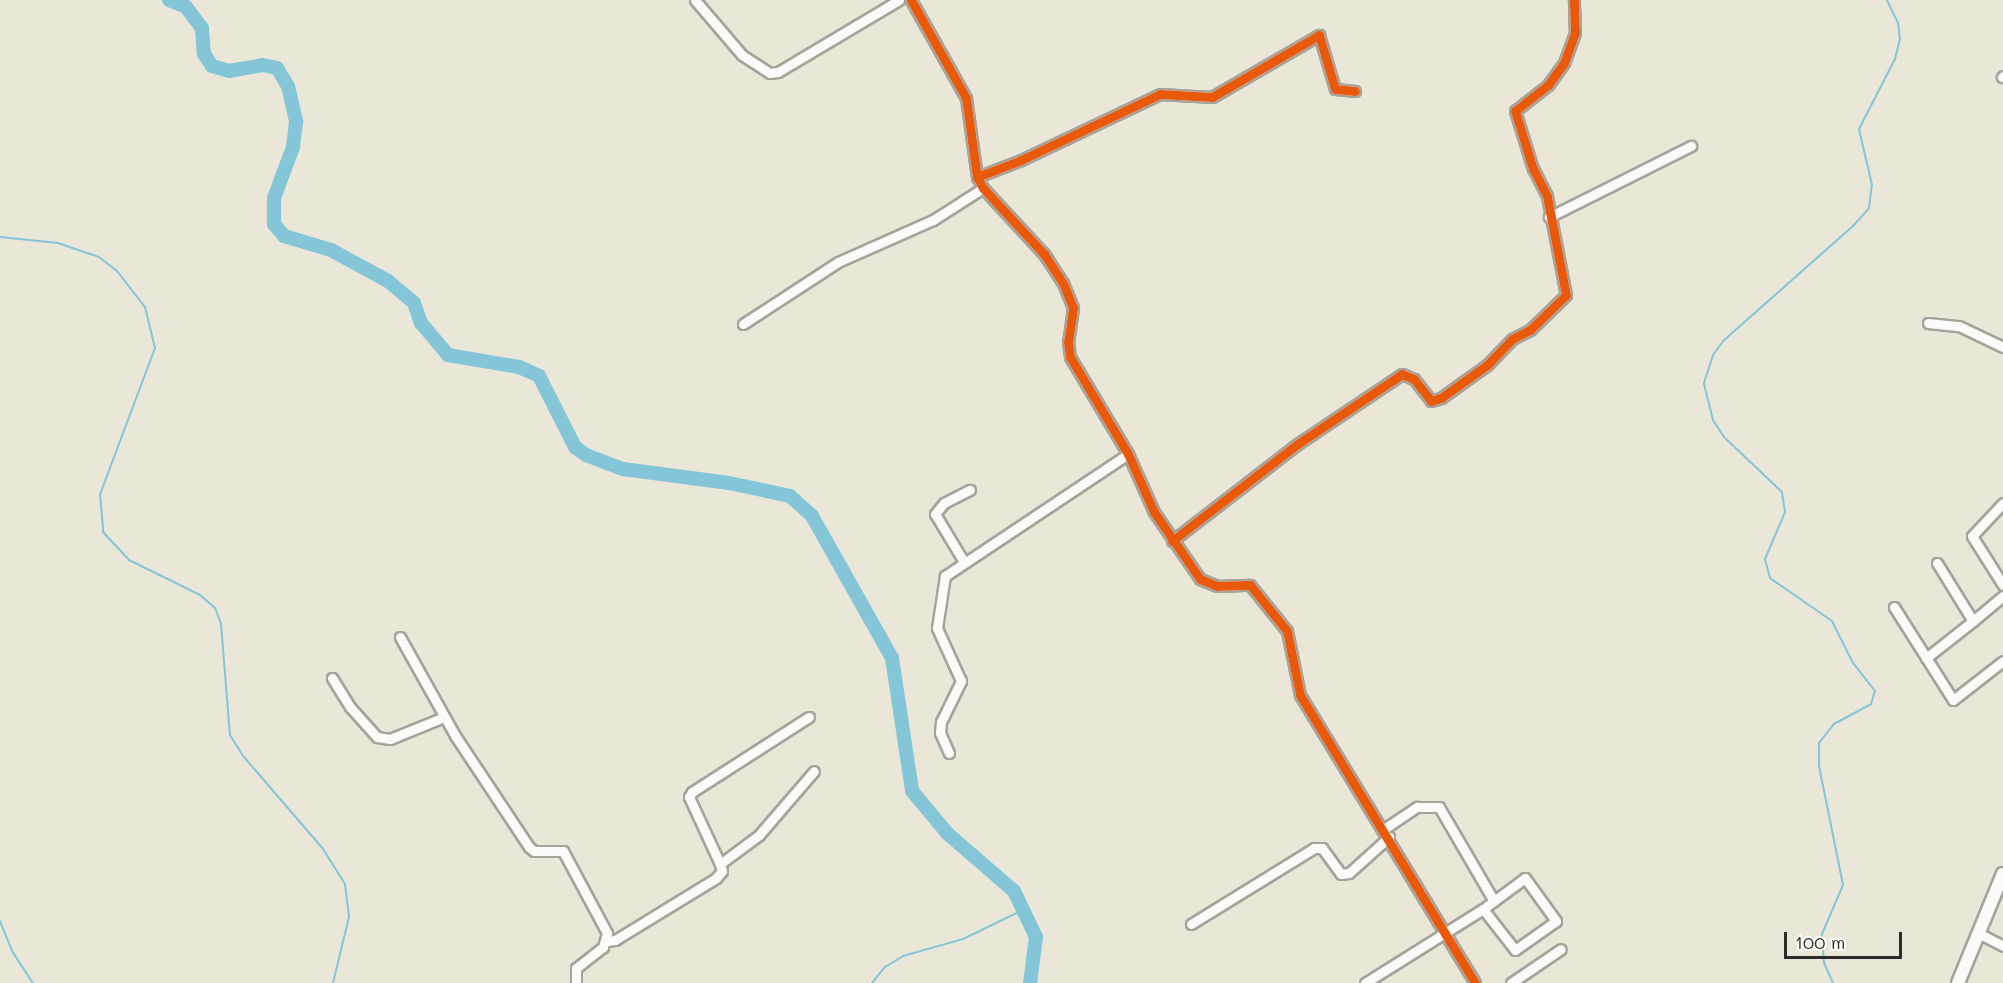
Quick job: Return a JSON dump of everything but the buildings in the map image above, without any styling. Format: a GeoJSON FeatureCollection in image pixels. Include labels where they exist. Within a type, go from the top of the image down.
{"type":"FeatureCollection","features":[{"type":"Feature","properties":{"kind":"main road"},"geometry":{"type":"LineString","coordinates":[[1958,983],[2003,874]]}},
{"type":"Feature","properties":{"kind":"street"},"geometry":{"type":"LineString","coordinates":[[695,0],[742,55],[770,73],[778,72],[899,0]]}},
{"type":"Feature","properties":{"kind":"street"},"geometry":{"type":"LineString","coordinates":[[911,0],[966,99],[977,177],[983,188],[1044,254],[1063,283],[1073,308],[1068,342],[1070,357],[1128,454],[1172,541],[1200,579],[1217,586],[1245,584],[1260,594],[1289,637],[1300,695],[1387,833],[1474,983]]}},
{"type":"Feature","properties":{"kind":"street"},"geometry":{"type":"LineString","coordinates":[[1172,541],[1299,443],[1402,374],[1414,379],[1431,401],[1487,365],[1512,339],[1530,330],[1566,295],[1549,217],[1547,196],[1533,169],[1515,111],[1548,85],[1564,63],[1575,33],[1574,0]]}},
{"type":"Feature","properties":{"kind":"street"},"geometry":{"type":"LineString","coordinates":[[977,177],[1160,94],[1212,97],[1319,35],[1335,89],[1355,91]]}},
{"type":"Feature","properties":{"kind":"street"},"geometry":{"type":"LineString","coordinates":[[1549,217],[1691,146]]}},
{"type":"Feature","properties":{"kind":"street"},"geometry":{"type":"LineString","coordinates":[[743,324],[838,262],[933,220],[983,188]]}},
{"type":"Feature","properties":{"kind":"street"},"geometry":{"type":"LineString","coordinates":[[1928,323],[1959,326],[2003,347]]}},
{"type":"Feature","properties":{"kind":"street"},"geometry":{"type":"LineString","coordinates":[[950,753],[940,734],[940,722],[961,681],[937,628],[945,576],[1128,454]]}},
{"type":"Feature","properties":{"kind":"street"},"geometry":{"type":"LineString","coordinates":[[964,562],[935,514],[944,503],[970,490]]}},
{"type":"Feature","properties":{"kind":"street"},"geometry":{"type":"LineString","coordinates":[[2003,503],[1972,536],[2003,585]]}},
{"type":"Feature","properties":{"kind":"street"},"geometry":{"type":"LineString","coordinates":[[1937,563],[1973,621]]}},
{"type":"Feature","properties":{"kind":"street"},"geometry":{"type":"LineString","coordinates":[[1926,658],[2003,596]]}},
{"type":"Feature","properties":{"kind":"street"},"geometry":{"type":"LineString","coordinates":[[1894,607],[1953,700],[2003,661]]}},
{"type":"Feature","properties":{"kind":"street"},"geometry":{"type":"LineString","coordinates":[[400,637],[444,717],[529,847],[534,851],[563,851],[607,933],[607,941]]}},
{"type":"Feature","properties":{"kind":"street"},"geometry":{"type":"LineString","coordinates":[[332,678],[350,707],[378,736],[390,739],[444,717]]}},
{"type":"Feature","properties":{"kind":"street"},"geometry":{"type":"LineString","coordinates":[[576,983],[576,968],[607,941],[615,940],[716,878],[722,871],[689,797],[692,792],[809,717]]}},
{"type":"Feature","properties":{"kind":"street"},"geometry":{"type":"LineString","coordinates":[[720,864],[759,835],[814,771]]}},
{"type":"Feature","properties":{"kind":"street"},"geometry":{"type":"LineString","coordinates":[[1191,924],[1314,848],[1322,848],[1341,874],[1349,873],[1387,833],[1418,807],[1439,807],[1494,901]]}},
{"type":"Feature","properties":{"kind":"street"},"geometry":{"type":"LineString","coordinates":[[1365,983],[1483,909],[1525,878],[1555,923],[1515,950],[1483,909]]}},
{"type":"Feature","properties":{"kind":"street"},"geometry":{"type":"LineString","coordinates":[[1978,933],[2003,946]]}},
{"type":"Feature","properties":{"kind":"street"},"geometry":{"type":"LineString","coordinates":[[1511,983],[1561,950]]}},
{"type":"Feature","properties":{"kind":"waterway"},"geometry":{"type":"LineString","coordinates":[[169,0],[186,7],[202,28],[204,54],[212,66],[229,71],[262,65],[277,68],[288,86],[296,122],[293,147],[274,198],[274,224],[284,236],[331,250],[388,281],[414,303],[421,323],[448,355],[519,367],[539,376],[575,447],[586,455],[623,469],[729,483],[790,496],[812,516],[892,658],[912,791],[948,834],[1014,891],[1036,937],[1030,983]]}},
{"type":"Feature","properties":{"kind":"waterway"},"geometry":{"type":"LineString","coordinates":[[1833,983],[1824,963],[1822,934],[1843,885],[1819,766],[1819,743],[1834,724],[1871,704],[1875,691],[1853,663],[1832,621],[1770,578],[1765,559],[1785,512],[1782,492],[1724,437],[1713,420],[1704,383],[1713,355],[1723,341],[1853,226],[1869,208],[1872,185],[1859,129],[1895,59],[1900,39],[1898,23],[1887,0]]}},
{"type":"Feature","properties":{"kind":"waterway"},"geometry":{"type":"LineString","coordinates":[[0,237],[58,243],[99,257],[117,271],[145,307],[155,348],[100,494],[103,532],[129,560],[200,595],[215,608],[221,624],[230,735],[244,757],[323,849],[345,884],[349,917],[333,983]]}},
{"type":"Feature","properties":{"kind":"waterway"},"geometry":{"type":"LineString","coordinates":[[872,983],[885,967],[903,956],[963,939],[1023,910]]}},
{"type":"Feature","properties":{"kind":"waterway"},"geometry":{"type":"LineString","coordinates":[[0,921],[12,951],[33,983]]}},
{"type":"Feature","properties":{"kind":"cycle path"},"geometry":{"type":"LineString","coordinates":[[911,0],[966,98],[977,177],[983,188],[1044,254],[1063,283],[1073,308],[1068,342],[1070,357],[1128,454],[1154,512],[1200,579],[1217,586],[1250,585],[1287,631],[1300,695],[1475,983]]}},
{"type":"Feature","properties":{"kind":"cycle path"},"geometry":{"type":"LineString","coordinates":[[1172,541],[1299,443],[1402,374],[1414,379],[1431,401],[1441,398],[1487,365],[1512,339],[1530,330],[1566,295],[1547,196],[1533,169],[1515,111],[1548,85],[1564,63],[1575,33],[1574,0]]}},
{"type":"Feature","properties":{"kind":"cycle path"},"geometry":{"type":"LineString","coordinates":[[977,177],[1021,160],[1160,94],[1212,97],[1319,35],[1335,89],[1355,91]]}}]}
